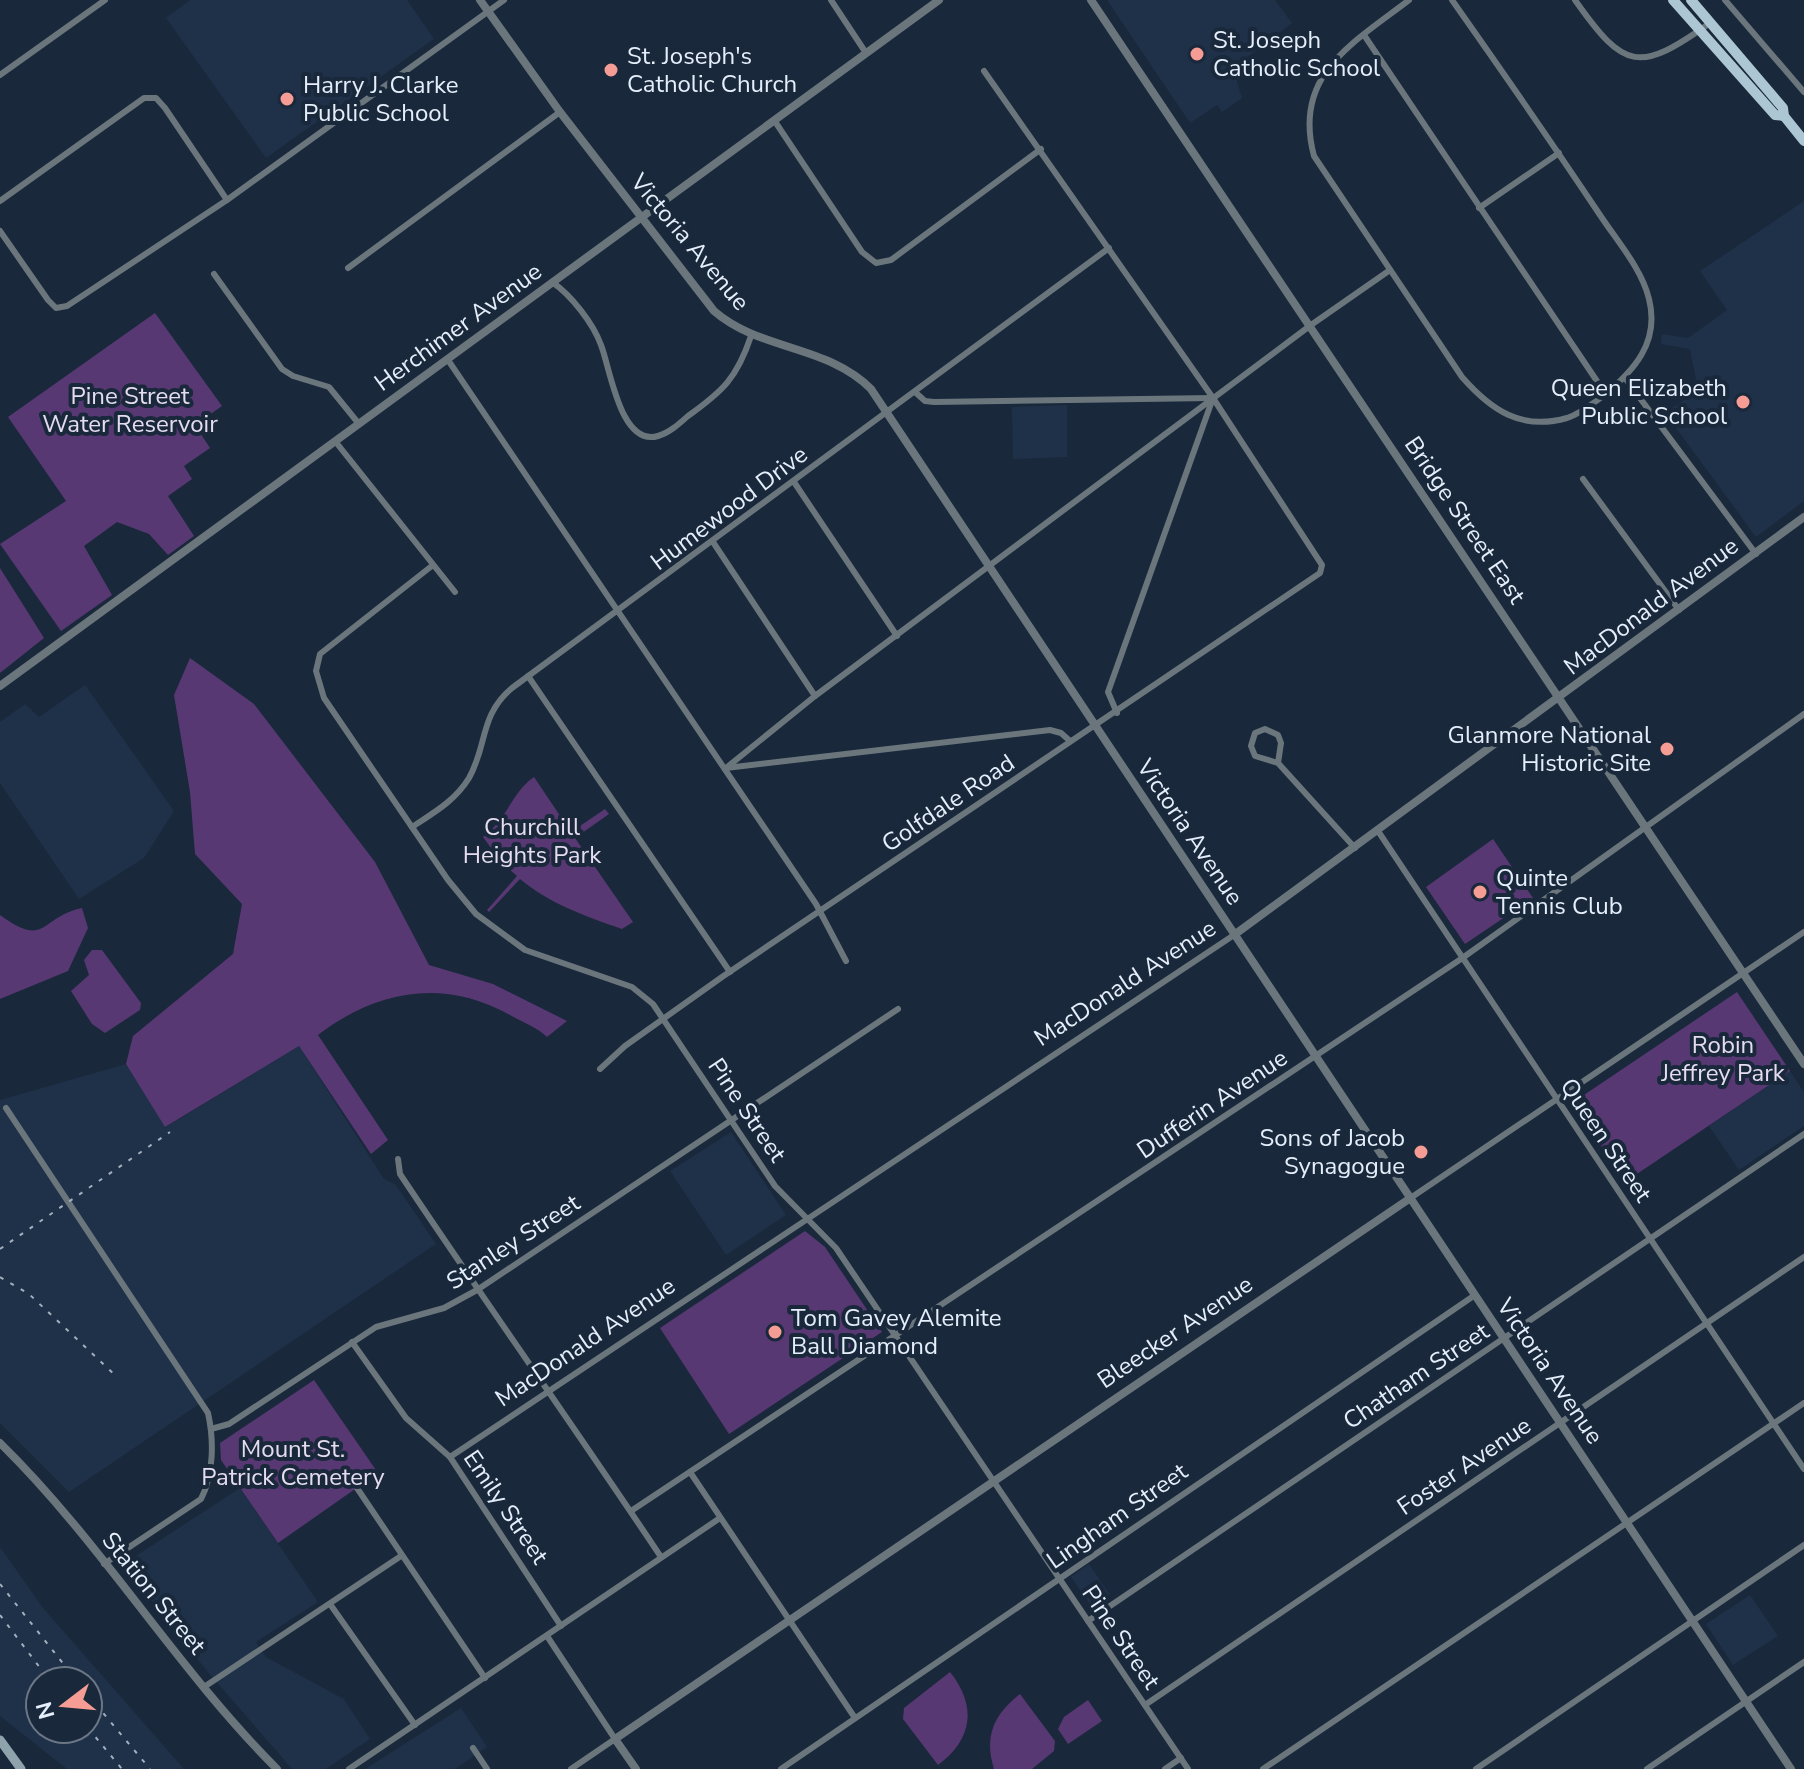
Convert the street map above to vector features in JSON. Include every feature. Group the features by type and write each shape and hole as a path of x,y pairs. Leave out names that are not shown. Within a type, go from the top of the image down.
{"main road":[{"path":"1673,0 1775,115 1784,116"},
{"path":"1691,0 1783,108 1784,116 1804,141"},
{"path":"0,1740 21,1769"}],"street":[{"path":"0,75 105,0"},
{"name":"Victoria Avenue","path":"480,0 560,112 714,311 734,328 751,336 835,363 863,380 887,412 988,568 1791,1769"},
{"path":"0,231 56,308 101,286 227,200 504,0"},
{"path":"831,0 866,53"},
{"name":"Herchimer Avenue","path":"0,686 939,0"},
{"name":"Bridge Street East","path":"1091,0 1804,1064"},
{"path":"1409,0 1364,35 1318,79 1307,129 1314,156 1462,377 1500,412 1525,422 1547,422 1570,417 1635,368 1648,343 1652,321 1649,298 1639,275 1559,153 1452,0"},
{"path":"1575,0 1607,45 1639,58 1664,54 1710,23"},
{"path":"1729,1 1804,92"},
{"path":"1364,35 1605,393"},
{"path":"984,71 1213,398"},
{"path":"1795,81 1804,74"},
{"path":"0,201 144,98 156,98 165,108 227,200"},
{"path":"348,268 560,112"},
{"path":"774,120 862,252 876,263 891,260 1041,149"},
{"path":"1479,208 1559,153"},
{"name":"Humewood Drive","path":"412,827 450,802 463,787 473,768 490,714 504,695 1109,248"},
{"path":"726,768 815,696 1311,325 1390,270"},
{"path":"214,274 282,369 293,376 329,387 359,424"},
{"path":"552,282 591,325 601,344 618,404 641,435 655,438 670,430 719,393 738,371 751,336"},
{"path":"448,360 821,911 846,961"},
{"path":"1625,378 1756,554"},
{"path":"915,392 925,401 934,402 1213,398"},
{"path":"1117,713 1108,692 1213,398"},
{"name":"Golfdale Road","path":"600,1069 664,1018 730,972 1320,573 1322,565 1213,398"},
{"path":"335,441 455,592"},
{"path":"1583,479 1679,610"},
{"path":"794,482 897,636"},
{"name":"MacDonald Avenue","path":"450,1457 1234,935 1560,699 1804,517"},
{"path":"713,542 815,696"},
{"name":"Pine Street","path":"433,565 326,647 316,671 324,698 461,898 493,928 543,958 632,987 664,1018 775,1186 836,1248 1188,1769"},
{"path":"528,676 730,972"},
{"name":"Dufferin Avenue","path":"631,1511 1461,959 1804,714"},
{"path":"726,768 1050,730 1061,733 1070,741"},
{"path":"1278,763 1281,743 1278,735 1260,730 1252,738 1255,756 1278,763 1355,848"},
{"name":"Queen Street","path":"1378,831 1804,1469"},
{"name":"Bleecker Avenue","path":"571,1769 993,1479 1804,932"},
{"name":"Stanley Street","path":"211,1429 229,1424 376,1327 444,1308 477,1290 898,1009"},
{"path":"6,1108 208,1413 211,1429 209,1482 201,1499 104,1564"},
{"name":"Chatham Street","path":"1088,1621 1804,1134"},
{"path":"398,1159 400,1174 477,1290 550,1389 661,1557"},
{"name":"Foster Avenue","path":"1145,1705 1804,1257"},
{"name":"Lingham Street","path":"781,1769 1475,1295"},
{"name":"Emily Street","path":"352,1342 406,1418 450,1457 561,1626"},
{"path":"1263,1769 1804,1403"},
{"name":"Station Street","path":"0,1443 44,1487 204,1687 277,1769"},
{"path":"690,1472 855,1718"},
{"path":"357,1488 485,1678"},
{"path":"349,1769 720,1518"},
{"path":"1476,1769 1804,1545"},
{"path":"204,1687 401,1556"},
{"path":"330,1604 415,1725"},
{"path":"547,1636 636,1769"},
{"path":"1647,1769 1804,1662"},
{"path":"473,1748 487,1769"},
{"path":"1165,1769 1181,1758"}],"shaded area":[{"name":"Harry J. Clarke Public School","path":"190,0 407,0 434,39 266,158 166,18"},
{"name":"St. Joseph Catholic School","path":"1107,0 1275,0 1292,23 1233,68 1242,98 1222,112 1217,105 1190,123"},
{"name":"Queen Elizabeth Public School","path":"1804,201 1804,501 1756,537 1665,413 1698,390 1690,349 1661,344 1662,334 1688,338 1727,310 1700,271"},
{"path":"1067,405 1067,457 1013,459 1012,407"},
{"path":"85,685 174,811 144,858 79,899 0,783 0,722 25,704 39,717"},
{"path":"299,1046 384,1179 396,1185 436,1244 69,1492 0,1423 0,1100 126,1064 166,1127"},
{"path":"1790,1071 1804,1092 1804,1126 1739,1170 1709,1126"},
{"path":"731,1132 786,1215 726,1255 670,1171"},
{"path":"240,1488 318,1602 256,1642 266,1657 344,1699 370,1739 326,1769 292,1769 207,1671 122,1565"},
{"path":"0,1547 43,1608 93,1665 24,1665 24,1735 0,1716"},
{"path":"1089,1564 1110,1595 1092,1607 1071,1577"},
{"path":"1750,1595 1778,1636 1733,1665 1706,1624"},
{"path":"104,1678 184,1769 67,1769 37,1745 104,1745"},
{"path":"461,1708 487,1747 455,1769 365,1769"}],"green space":[{"name":"Pine Street Water Reservoir","path":"155,313 222,406 195,425 210,448 184,466 192,479 168,496 194,536 168,555 149,534 117,522 84,546 112,595 61,631 0,544 66,501 8,417"},
{"path":"0,568 44,638 0,673"},
{"path":"190,658 254,704 375,862 429,965 493,984 567,1021 547,1037 485,1003 435,993 387,999 340,1020 318,1035 388,1140 371,1154 299,1046 165,1127 126,1064 133,1036 233,954 242,904 195,854 190,792 174,695"},
{"name":"Churchill Heights Park","path":"534,777 571,832 605,809 609,814 575,838 633,922 622,929 556,902 520,879 489,912 487,910 517,876 501,862 483,837"},
{"name":"Quinte Tennis Club","path":"1493,839 1533,898 1465,944 1426,887"},
{"path":"82,908 88,928 68,971 0,999 0,915 26,930 35,930"},
{"path":"92,950 102,950 141,1003 140,1010 105,1033 92,1024 71,991 89,975 84,960"},
{"name":"Robin Jeffrey Park","path":"1737,992 1790,1071 1625,1182 1572,1103"},
{"path":"805,1231 825,1247 882,1332 729,1434 660,1328"},
{"name":"Mount St. Patrick Cemetery","path":"314,1380 378,1473 278,1543 221,1460 220,1443"},
{"path":"950,1672 964,1697 967,1722 958,1744 938,1765 903,1719 904,1708"},
{"path":"1020,1694 1055,1741 1054,1751 1032,1769 994,1769 990,1747 993,1727 1003,1710"},
{"path":"1088,1700 1102,1721 1068,1744 1058,1729 1064,1717"}],"railway":[{"path":"0,1249 170,1132"},
{"path":"0,1277 29,1294 116,1376"},
{"path":"0,1584 64,1665"},
{"path":"0,1615 38,1665"},
{"path":"104,1714 150,1769"},
{"path":"102,1745 122,1769"}],"place":[{"name":"St. Joseph Catholic School","path":"1197,54"},
{"name":"St. Joseph's Catholic Church","path":"611,70"},
{"name":"Harry J. Clarke Public School","path":"287,99"},
{"name":"Queen Elizabeth Public School","path":"1743,402"},
{"name":"Glanmore National Historic Site","path":"1667,749"},
{"name":"Quinte Tennis Club","path":"1480,892"},
{"name":"Sons of Jacob Synagogue","path":"1421,1152"},
{"name":"Tom Gavey Alemite Ball Diamond","path":"775,1332"}]}
